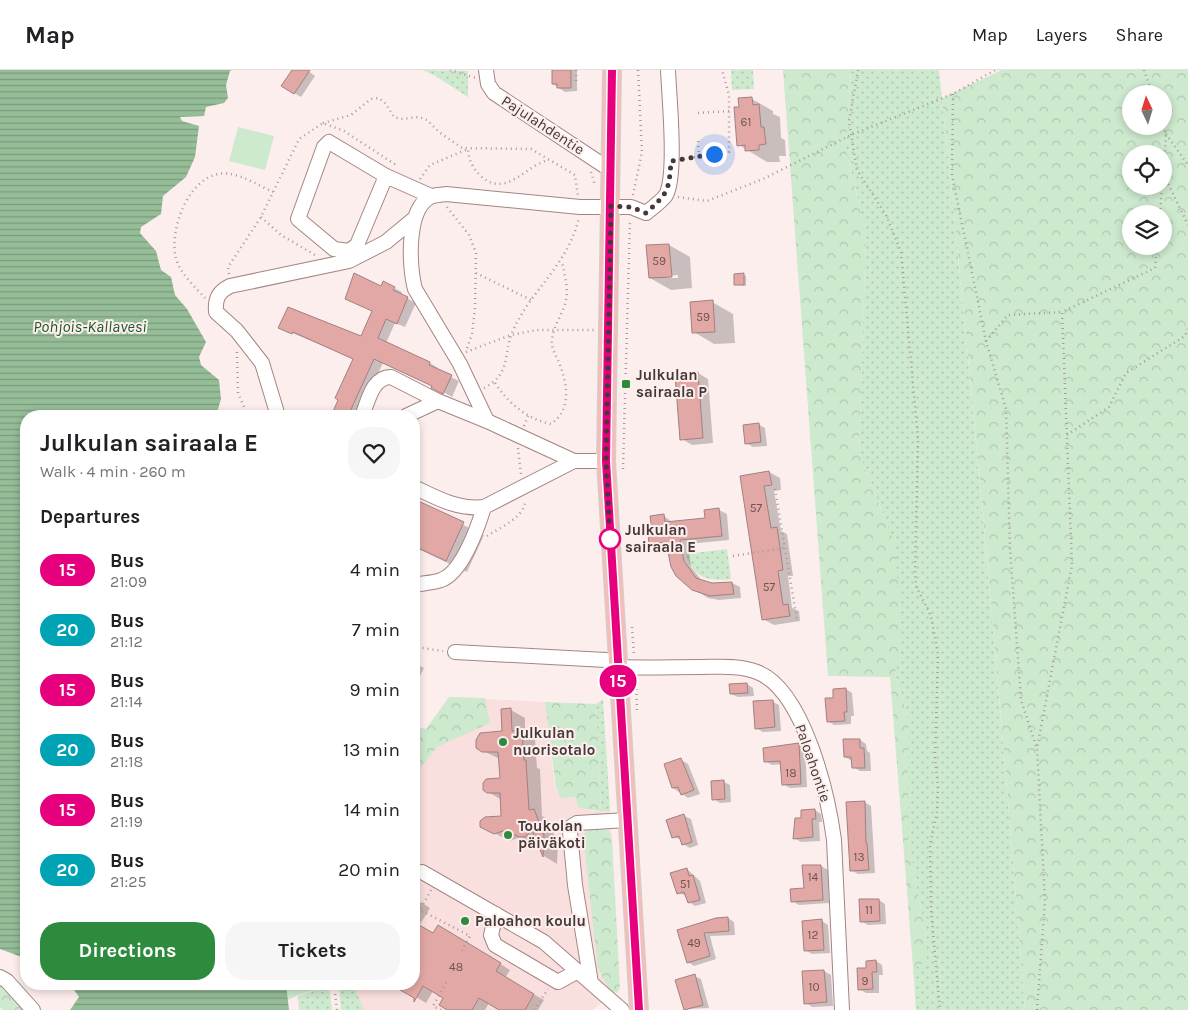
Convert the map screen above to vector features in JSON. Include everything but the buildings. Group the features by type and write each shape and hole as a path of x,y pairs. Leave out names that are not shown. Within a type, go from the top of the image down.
{"main road":[{"path":"612,70 612,171 606,461 611,663 627,820 639,1010"}],"street":[{"name":"Pajulahdentie","path":"486,70 488,84 494,93 612,171"},
{"path":"386,176 357,245 349,251 334,248 298,218 324,148 329,142 386,176 431,196 446,194 580,207 631,207 646,213 666,195 670,182 668,70"},
{"path":"431,196 423,203 415,218 411,242 412,277 415,290 460,364 486,421"},
{"path":"276,410 264,368 237,331 216,312 217,297 222,290 230,286 349,261 386,242 415,218"},
{"path":"366,410 377,381 385,377 391,377 438,401 574,460 606,461"},
{"path":"419,410 438,401"},
{"path":"420,490 450,504 472,508 484,507 574,460"},
{"path":"420,584 442,580 453,573 477,531 484,507"},
{"name":"Paloahontie","path":"455,652 611,663 635,667 726,667 756,671 776,685 796,713 822,779 830,815 834,840 842,1010"},
{"path":"591,983 575,885 570,832 572,826 577,823 627,820"},
{"path":"422,872 544,942 591,983 613,1009"},
{"path":"496,914 491,935 495,945 558,982 578,972"},
{"path":"0,978 7,981 33,1010"}],"path":[{"path":"450,70 488,84"},
{"path":"576,70 576,86"},
{"path":"623,471 631,207 642,152 638,70"},
{"path":"671,161 729,152 729,95 722,70"},
{"path":"858,70 849,121 857,170 886,215 901,252 918,439 916,586 931,616 938,654 935,758 938,787 937,812 930,845 930,909 940,1010"},
{"path":"666,195 707,201 764,179 851,135 953,94 995,70"},
{"path":"1144,70 1149,85"},
{"path":"953,94 952,175 986,341 1006,409 1010,548 1021,700 1037,748"},
{"path":"323,123 351,115 371,99 380,98 394,117 401,119 419,117 427,120 451,142 462,148 531,149 575,175 580,207 575,235 562,260 522,311 511,335 507,359 500,377 494,383 474,394"},
{"path":"698,113 729,111"},
{"path":"1167,135 1188,165"},
{"path":"698,141 699,156"},
{"path":"468,149 473,168 484,178 497,185 506,184 539,162 549,160"},
{"path":"419,180 430,165 468,149"},
{"path":"216,312 176,261 172,244 176,225 183,207 194,189 212,175 230,174 273,192"},
{"path":"1172,192 1188,225"},
{"path":"261,217 302,249 323,258"},
{"path":"986,341 1008,315 1062,312 1155,268 1156,255"},
{"path":"494,383 507,400 535,421 551,424 560,418 565,409 566,382 552,350 554,330 565,305 567,286 562,260"},
{"path":"476,272 531,300"},
{"path":"1037,1010 1046,901 1037,748 1072,565 1062,312"},
{"path":"1067,435 1110,407 1126,373 1185,336 1188,328"},
{"path":"465,352 511,335 554,330 594,330"},
{"path":"237,331 238,393 245,410"},
{"path":"775,489 797,620"},
{"path":"733,556 784,548"},
{"path":"631,618 637,716"},
{"path":"420,645 435,651 455,652"},
{"path":"436,880 420,910 470,936 462,952"},
{"path":"534,1010 555,980"},
{"path":"441,1010 433,1006 447,981"},
{"path":"335,990 337,1010"}],"shaded area":[{"name":"Toukolan päiväkoti","path":"449,697 545,702 555,788 561,798 575,797 591,811 610,811 612,839 609,831 613,994 592,1010 344,1010 345,990 420,990 420,738"}],"green space":[{"path":"422,70 468,71 468,97 434,75"},
{"path":"731,70 753,70 754,89 732,90"},
{"path":"783,70 851,70 846,150 866,233 859,454 895,544 902,641 895,674 908,718 908,839 927,942 927,963 913,967 890,677 828,676"},
{"path":"851,70 939,70 985,540 1025,1010 916,1010 913,967 927,963 927,942 908,839 908,718 895,674 901,641 884,516 859,454 866,233 846,150"},
{"path":"1002,70 1188,70 1188,1010 1025,1010 965,326 942,98"},
{"path":"238,127 274,136 265,170 229,161"},
{"path":"727,549 731,579 723,580 703,577 693,568 686,554"},
{"path":"449,697 485,698 490,723 437,747 420,768 420,728 426,729"},
{"path":"603,699 610,811 601,811 596,704"},
{"path":"545,702 596,704 601,811 579,808 575,797 561,798 556,788"},
{"path":"602,828 609,831 612,839 620,988 617,993 610,991 598,968 583,836 586,830"},
{"path":"0,983 27,1010 3,1010 0,1007"},
{"path":"286,990 315,990 298,995 286,1001"},
{"path":"317,990 330,990 332,1010 299,1010 298,996"},
{"path":"339,990 356,990 364,1010 341,1010"}],"water":[{"name":"Pohjois-Kallavesi","path":"0,70 232,70 226,85 228,98 224,103 206,107 204,116 180,117 182,121 199,126 195,157 186,177 163,196 161,214 141,227 140,233 156,251 161,270 171,277 175,295 187,309 206,342 199,357 201,365 219,380 221,399 218,410 20,410 20,957 0,949"},
{"path":"74,990 287,990 289,1010 70,1010 79,997"}],"bus line":[{"name":"15","path":"612,70 612,190 606,461 618,686 639,1010"}],"place":[{"name":"Julkulan sairaala P","path":"626,384"},
{"name":"Julkulan sairaala E","path":"610,539"},
{"name":"Julkulan nuorisotalo","path":"503,742"},
{"name":"Toukolan päiväkoti","path":"508,835"},
{"name":"Paloahon koulu","path":"465,921"}],"route":[{"path":"610,539 610,541 606,461 611,206 631,207 646,213 666,195 670,182 671,161 714,154"}]}
